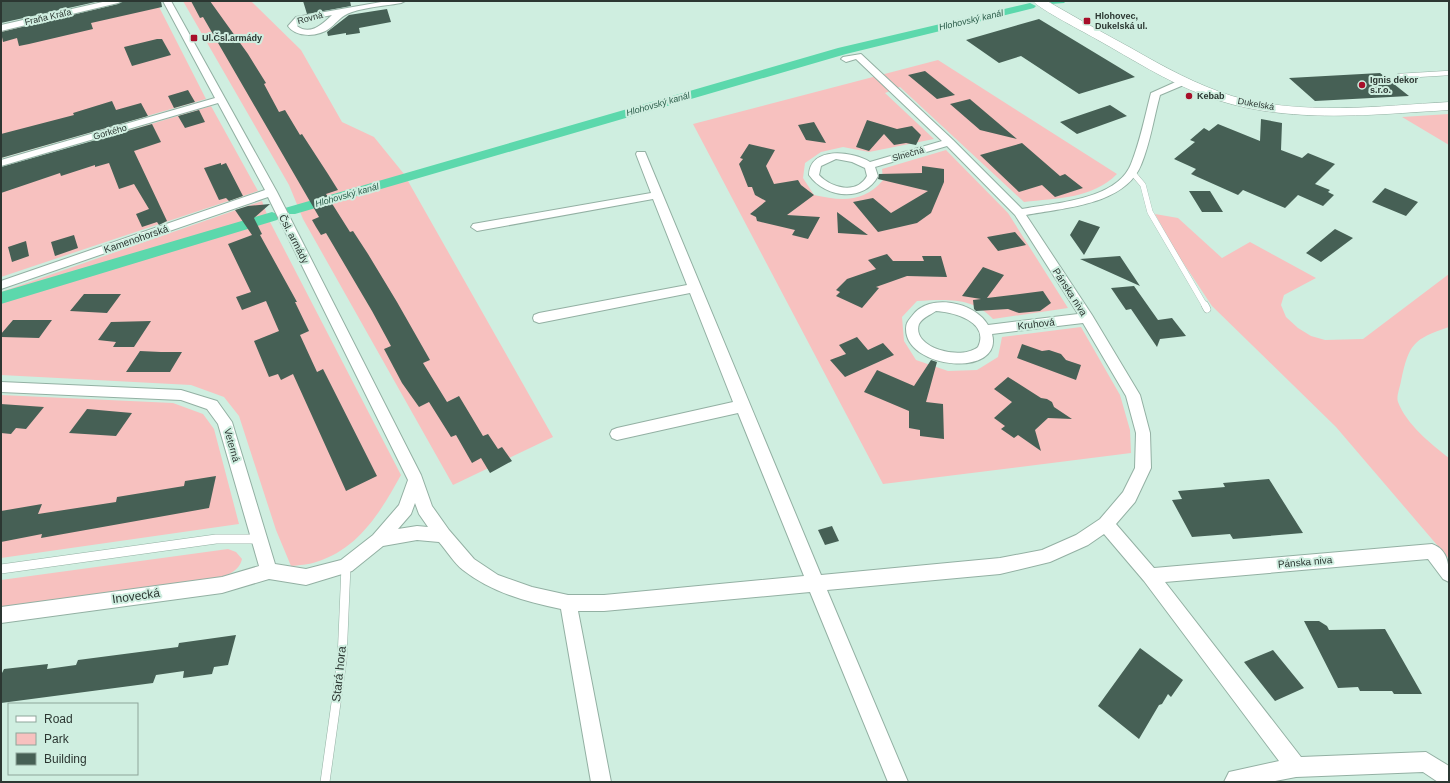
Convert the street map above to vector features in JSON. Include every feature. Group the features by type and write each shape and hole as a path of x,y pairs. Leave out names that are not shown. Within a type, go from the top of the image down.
{"main road":[{"name":"Dukelská","path":"1039,1 1146,63 1183,82 1232,100 1298,111 1347,112 1449,106"}],"street":[{"name":"Fraňa Kráľa","path":"1,28 118,1"},
{"name":"Čsl. armády","path":"166,1 219,100 271,192 416,480 425,509 443,535 468,564 493,581 532,595 568,603 604,603 816,584"},
{"name":"Rovná","path":"352,10 335,17 330,24 320,29 301,31 296,30 292,26 299,19 401,1"},
{"name":"Pánska niva","path":"816,584 1000,566 1042,557 1082,540 1106,524 1129,497 1143,468 1143,433 1133,395 1087,318 1019,213 949,142 858,56 846,59"},
{"path":"1019,213 1093,200 1114,190 1136,166 1156,93 1183,82"},
{"name":"Gorkého","path":"1,163 219,100"},
{"name":"Slnečná","path":"868,166 949,142"},
{"path":"641,154 742,406 898,782"},
{"path":"845,156 862,161 868,166 872,172 872,177 869,183 854,190 833,189 824,186 814,175 816,165 828,158 845,156"},
{"name":"Kamenohorská","path":"1,285 271,192"},
{"path":"477,227 657,196"},
{"path":"539,318 695,288"},
{"path":"946,307 958,309 970,314 980,321 986,330 988,338 986,346 980,353 971,358 948,360 931,354 917,343 913,335 912,326 916,318 923,311 946,307"},
{"name":"Kruhová","path":"986,330 1087,318"},
{"name":"Veterná","path":"1,387 181,395 212,405 225,422 269,571"},
{"path":"616,434 742,406"},
{"path":"269,571 306,577 346,566 379,540 405,508 416,480"},
{"path":"1106,524 1150,576 1296,767"},
{"path":"379,540 417,532 443,535"},
{"name":"Pánska niva","path":"1150,576 1432,551 1449,574"},
{"name":"Inovecká","path":"1,615 222,585 269,571"},
{"path":"568,603 601,782"},
{"path":"1234,782 1236,779 1296,767 1426,762 1449,778"}],"lane":[{"path":"1399,76 1449,73"},
{"path":"1132,172 1141,180 1148,197 1150,212 1207,309"},
{"path":"1,569 216,539 259,540"},
{"name":"Stará hora","path":"325,782 342,660 346,566"}],"green space":[{"path":"133,1 156,1 206,99 1,158 1,32"},
{"path":"183,1 251,1 301,50 342,122 374,137 404,174 553,437 453,485 303,219 289,185"},
{"path":"938,60 1117,174 1097,188 1085,193 1061,198 1024,202 900,87 885,93 934,139 869,152 843,147 821,152 805,163 803,178 814,195 843,199 852,198 868,193 876,187 883,180 882,169 946,150 1008,213 1068,308 993,319 976,306 967,303 948,300 917,301 902,317 904,341 916,360 948,371 977,370 998,357 1002,337 1081,327 1120,395 1130,430 1131,453 883,484 693,124"},
{"path":"211,106 258,191 1,277 1,169"},
{"path":"1449,114 1449,145 1402,117"},
{"path":"262,201 269,220 401,475 377,515 357,538 345,548 331,556 313,563 291,566 276,530 239,416 224,397 191,385 1,375 1,292"},
{"path":"1155,214 1178,218 1222,258 1250,242 1316,278 1284,295 1281,305 1286,317 1298,328 1311,336 1325,340 1363,339 1449,274 1449,327 1427,335 1414,345 1407,359 1397,397 1402,410 1413,426 1449,458 1449,559 1336,427 1212,306 1176,252"},
{"path":"1,395 173,403 203,414 214,429 239,524 1,558"},
{"path":"228,549 236,552 242,559 238,567 231,573 214,579 1,607 1,580"}],"building":[{"path":"1,1 100,1 1,23"},
{"path":"123,1 161,1 162,7 91,23 93,29 29,44 19,46 17,38 3,42 1,32 118,4"},
{"path":"191,1 210,1 248,54 266,83 264,84 279,112 285,110 300,135 302,134 328,174 338,190 326,194 350,232 353,231 397,302 430,360 423,363 447,402 459,396 483,436 488,434 498,449 502,447 512,461 490,473 481,458 472,463 456,435 451,437 429,402 419,407 402,383 384,349 391,346 372,311 326,233 321,235 316,227 312,220 319,217 203,17 200,18"},
{"path":"303,1 350,1 351,6 307,14"},
{"path":"387,9 391,22 359,28 360,33 346,35 346,33 328,36 327,32 349,15"},
{"path":"1039,19 1135,77 1079,94 1021,56 999,63 966,40"},
{"path":"162,39 171,55 132,66 124,47"},
{"path":"925,71 955,95 937,99 908,75"},
{"path":"1380,73 1409,96 1315,101 1289,78"},
{"path":"188,90 195,102 174,108 168,96"},
{"path":"970,99 1017,139 980,130 950,104"},
{"path":"112,101 116,110 141,103 148,116 1,158 1,134 74,115 73,113"},
{"path":"1110,105 1127,116 1077,134 1060,122"},
{"path":"199,110 205,122 185,128 178,116"},
{"path":"1261,119 1282,123 1281,150 1302,158 1308,153 1335,164 1315,184 1330,190 1328,192 1334,195 1323,206 1298,195 1285,208 1243,190 1238,195 1191,174 1196,169 1174,159 1195,142 1190,140 1204,128 1209,131 1218,124 1260,141"},
{"path":"867,120 897,129 912,126 921,135 916,145 906,143 894,145 884,134 869,151 856,147"},
{"path":"814,122 826,143 806,140 798,125"},
{"path":"152,124 161,142 134,151 167,221 159,225 157,222 142,227 136,214 149,209 134,184 119,189 109,163 95,167 95,165 61,176 60,173 1,193 1,167"},
{"path":"1022,143 1060,176 1065,174 1083,188 1055,197 1042,185 1019,192 980,155"},
{"path":"749,144 775,150 766,166 774,184 798,180 801,185 814,195 787,215 820,217 808,239 792,235 795,230 757,221 756,217 750,214 766,201 755,195 752,187 748,187 739,164 743,159 740,158"},
{"path":"221,163 221,165 226,163 243,196 229,201 226,198 219,200 204,168"},
{"path":"922,166 944,169 944,182 931,213 917,223 878,232 853,202 873,198 891,213 928,191 878,179 879,174 922,173"},
{"path":"1385,188 1418,202 1406,216 1372,202"},
{"path":"1189,191 1210,191 1223,212 1202,212"},
{"path":"270,204 254,218 262,234 260,235 297,302 295,302 309,331 300,335 317,372 323,369 377,476 346,491 293,374 281,380 278,374 269,377 254,341 279,331 266,301 242,310 236,297 251,292 228,244 252,235 235,210 248,206"},
{"path":"837,212 868,235 838,233"},
{"path":"1079,220 1100,227 1084,255 1070,235"},
{"path":"1335,229 1353,238 1321,262 1306,253"},
{"path":"1015,232 1026,245 998,251 987,237"},
{"path":"74,235 78,248 55,256 51,242"},
{"path":"26,241 29,256 12,262 8,247"},
{"path":"887,254 893,261 924,261 922,256 941,256 947,277 907,276 876,287 879,288 862,308 836,296 840,292 836,290 847,279 876,269 868,260"},
{"path":"1120,256 1140,286 1080,259"},
{"path":"983,267 1004,275 987,298 1043,291 1051,303 1040,311 1019,313 1008,309 976,311 974,309 973,300 981,299 962,296"},
{"path":"1134,286 1158,320 1172,318 1186,336 1160,339 1157,347 1131,309 1126,310 1111,288"},
{"path":"84,294 121,294 107,313 70,311"},
{"path":"13,320 52,320 39,338 1,337 1,334"},
{"path":"151,321 134,347 113,347 116,342 98,340 111,322"},
{"path":"857,337 868,350 883,343 894,355 845,377 830,360 846,354 839,345"},
{"path":"1022,344 1042,351 1049,350 1061,354 1066,360 1081,365 1076,380 1017,358"},
{"path":"140,351 182,352 170,372 126,372"},
{"path":"931,360 937,362 926,402 943,404 944,439 920,436 920,430 909,428 909,411 864,392 877,370 914,386"},
{"path":"1008,377 1041,398 1052,402 1054,407 1072,419 1048,418 1035,430 1041,451 1018,435 1014,438 1001,429 1005,426 994,418 1012,402 994,389"},
{"path":"1,404 44,407 26,429 16,428 11,434 1,433"},
{"path":"87,409 132,413 116,436 69,433"},
{"path":"216,476 209,508 41,538 42,534 1,542 1,511 42,504 38,514 116,502 117,497 184,486 185,481"},
{"path":"1269,479 1303,533 1233,539 1230,534 1192,537 1172,500 1182,499 1178,491 1225,487 1223,483"},
{"path":"832,526 839,541 825,545 818,530"},
{"path":"1304,621 1319,621 1327,626 1329,630 1385,629 1422,694 1394,694 1392,691 1360,691 1358,687 1338,688"},
{"path":"236,635 228,665 214,667 212,674 183,678 184,671 156,675 153,683 1,703 1,675 4,669 48,664 47,669 76,665 78,660 178,647 179,643"},
{"path":"1140,648 1183,680 1171,697 1168,694 1162,704 1159,705 1139,739 1098,706"},
{"path":"1273,650 1304,688 1275,701 1244,662"}],"waterway":[{"name":"Hlohovský kanál","path":"1055,2 1060,1"},
{"name":"Hlohovský kanál","path":"290,211 842,51 1030,6"},
{"name":"Hlohovský kanál","path":"1,298 272,217"}],"place":[{"name":"Hlohovec, Dukelská ul.","path":"1087,21"},
{"name":"Ul.Čsl.armády","path":"194,38"},
{"name":"Ignis dekor s.r.o.","path":"1362,85"},
{"name":"Kebab","path":"1189,96"}]}
